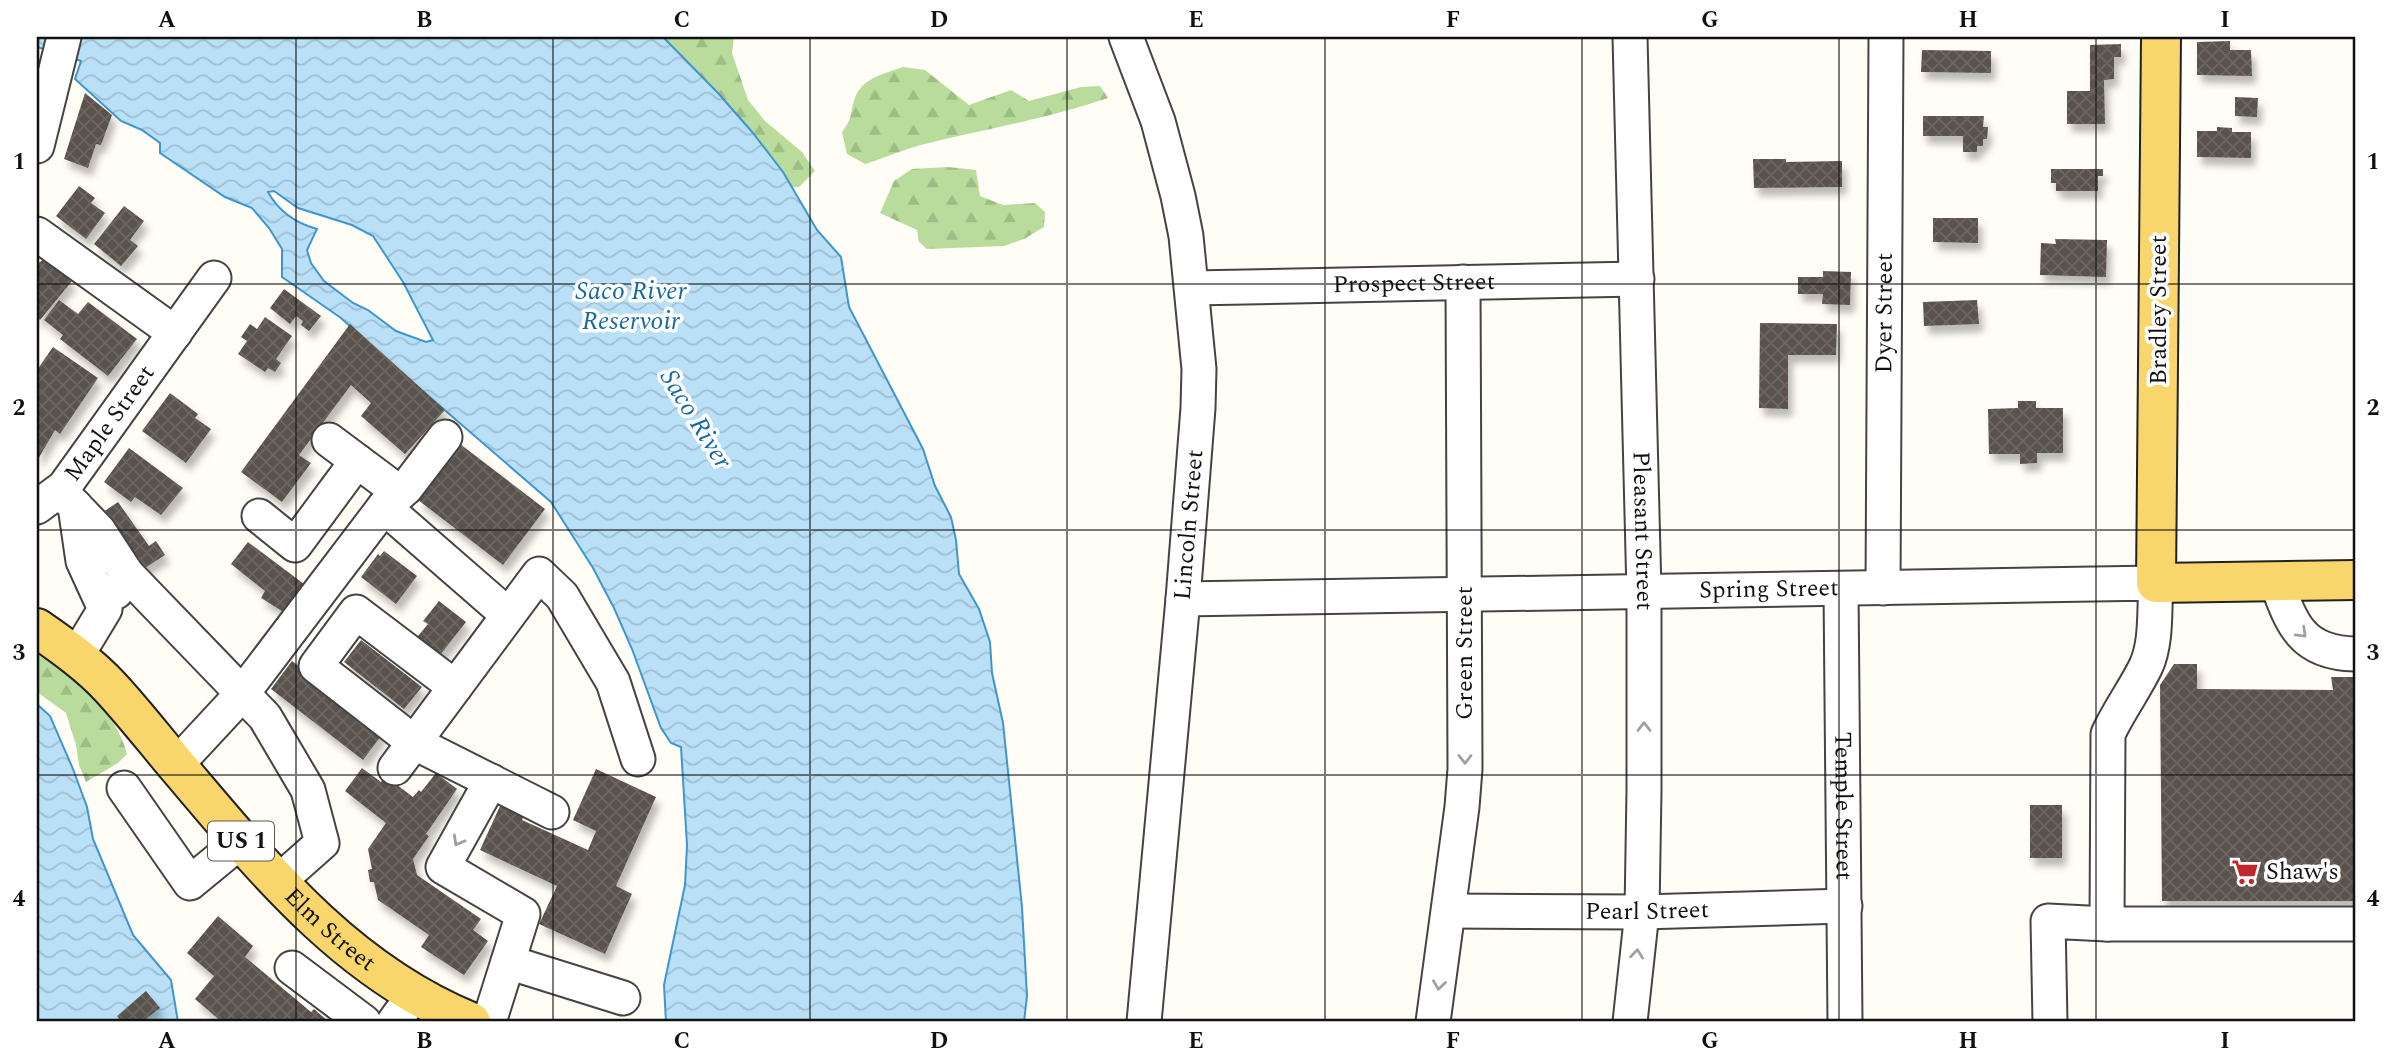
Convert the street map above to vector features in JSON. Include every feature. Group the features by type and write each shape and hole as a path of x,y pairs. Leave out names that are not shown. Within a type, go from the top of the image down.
{"main road":[{"name":"Bradley Street","path":"2156,583 2161,37"},
{"name":"Spring Street","path":"2156,583 2355,580"},
{"name":"Elm Street","path":"37,628 76,657 110,688 278,882 340,942 385,977 404,1008 471,1022"}],"street":[{"path":"37,146 64,37"},
{"path":"1126,37 1141,37"},
{"name":"Lincoln Street","path":"1126,37 1166,151 1186,236 1199,369 1183,599 1144,1022"},
{"name":"Pleasant Street","path":"1629,37 1644,593 1642,912 1630,1022"},
{"name":"Dyer Street","path":"1883,588 1886,37"},
{"path":"37,234 174,333"},
{"name":"Maple Street","path":"57,501 214,278"},
{"name":"Prospect Street","path":"1192,288 1637,279"},
{"name":"Green Street","path":"1433,1022 1464,779 1463,282"},
{"path":"176,765 242,695 392,500 445,437"},
{"path":"329,440 357,461 392,500 508,615"},
{"path":"259,516 295,545 357,461"},
{"path":"57,501 99,531 127,574 265,717 308,790 322,843 278,882"},
{"path":"57,501 105,609"},
{"path":"76,657 127,574"},
{"path":"405,755 539,574 562,596 613,682 638,759"},
{"path":"2276,582 2290,619 2305,638 2331,652 2355,654"},
{"path":"2107,924 2108,734 2147,664 2152,643 2156,583"},
{"name":"Spring Street","path":"1183,599 2156,583"},
{"name":"Temple Street","path":"1841,589 1845,1022"},
{"path":"455,687 356,612 316,666 405,755 491,781 552,812"},
{"path":"491,781 443,867 523,914 493,1009"},
{"path":"124,788 190,883 241,841"},
{"name":"Pearl Street","path":"1449,911 1642,912 1845,906"},
{"path":"2050,1022 2048,921 2107,924 2355,924"},
{"path":"508,962 623,998"},
{"path":"292,968 364,1022"}],"green space":[{"path":"635,37 734,37 732,53 748,100 765,121 802,152 815,171 799,187 770,189"},
{"path":"903,67 925,70 969,105 1011,90 1029,101 1081,87 1100,86 1108,98 1039,118 921,145 865,164 847,154 842,132 849,120 857,93 867,82"},
{"path":"948,167 976,170 980,196 1003,205 1035,203 1045,212 1044,227 1024,239 1004,246 927,249 919,242 917,230 880,213 894,181 912,169"},
{"path":"37,654 91,696 114,723 122,738 127,754 118,763 86,782 66,713 37,692"}],"water":[{"name":"Saco River Reservoir","path":"37,37 663,37 753,133 783,172 817,230 841,257 849,307 923,449 935,486 951,517 959,574 979,609 990,642 992,673 1003,723 1022,907 1027,996 1024,1022 666,1022 664,985 685,885 687,845 681,747 671,743 661,728 614,608 593,568 551,502 341,318 282,277 282,249 252,208 225,197 160,153 160,143 142,130 121,121 75,79 81,61 37,47","holes":["274,191 298,208 352,225 373,236 403,282 433,340 426,342 396,331 324,281 311,263 307,250 317,229 288,216 268,192"]},
{"path":"37,704 50,716 73,769 87,807 93,839 133,935 171,980 178,1022 37,1022"}],"building":[{"path":"2230,41 2230,50 2251,50 2252,76 2197,75 2197,42"},
{"path":"2121,44 2121,57 2114,57 2114,79 2104,80 2105,124 2067,124 2067,91 2090,91 2090,45"},
{"path":"1922,50 1991,51 1991,73 1921,72"},
{"path":"85,93 112,115 101,145 96,144 88,168 64,159"},
{"path":"2235,97 2258,98 2257,117 2235,116"},
{"path":"1923,116 1984,116 1983,127 1988,127 1987,139 1983,139 1983,146 1977,146 1977,152 1963,152 1963,136 1923,136"},
{"path":"2217,127 2232,128 2232,132 2251,132 2251,158 2197,157 2197,131 2217,131"},
{"path":"1753,159 1786,159 1786,162 1842,161 1842,187 1754,188"},
{"path":"2051,169 2103,169 2103,176 2098,176 2098,191 2056,191 2056,183 2051,183"},
{"path":"79,186 95,198 91,203 105,213 86,239 56,216"},
{"path":"124,206 144,221 130,240 138,246 121,266 94,244"},
{"path":"1933,218 1978,218 1978,243 1933,242"},
{"path":"2055,239 2107,240 2106,277 2040,275 2041,243 2056,244"},
{"path":"44,259 72,281 40,320 37,317 37,264"},
{"path":"1823,271 1851,272 1850,305 1822,304 1823,294 1798,294 1798,277 1823,277"},
{"path":"284,289 321,316 309,331 301,325 303,321 296,316 290,324 270,308"},
{"path":"59,300 78,314 88,302 137,339 108,376 60,339 63,335 44,320"},
{"path":"1977,300 1979,324 1924,326 1923,302"},
{"path":"265,317 292,336 276,359 281,363 275,372 268,368 265,372 238,354 247,341 241,337 250,324 257,329"},
{"path":"1760,323 1837,324 1836,355 1788,355 1788,409 1759,408"},
{"path":"350,324 445,410 405,454 361,416 371,403 351,385 299,455 311,463 282,502 241,472"},
{"path":"53,347 98,378 60,434 55,430 37,461 37,370"},
{"path":"170,393 198,414 195,418 211,429 186,463 142,431"},
{"path":"2018,401 2036,401 2036,408 2063,408 2063,453 2037,453 2037,463 2020,464 2020,454 1989,454 1988,409 2018,408"},
{"path":"460,444 545,509 503,565 418,500"},
{"path":"129,448 183,488 161,515 135,497 131,502 104,482"},
{"path":"118,502 149,546 156,541 165,555 142,570 103,512"},
{"path":"248,542 304,584 282,611 261,598 265,591 231,564"},
{"path":"384,551 417,576 396,604 361,577 378,554 380,556"},
{"path":"439,601 466,622 437,659 414,641 428,624 423,621"},
{"path":"361,640 422,687 404,709 344,662"},
{"path":"292,661 384,732 363,760 271,689"},
{"path":"2174,664 2197,664 2197,689 2333,690 2331,677 2355,677 2355,901 2162,901 2160,685"},
{"path":"362,768 381,782 385,776 413,797 419,790 421,792 436,773 457,789 426,834 429,836 413,859 417,875 481,919 473,930 488,941 464,975 421,947 429,935 378,900 374,882 370,882 368,870 372,869 368,849 386,823 345,791"},
{"path":"596,769 656,797 616,886 632,894 605,954 539,924 557,886 480,850 500,806 523,817 522,820 588,850 596,831 573,820"},
{"path":"2030,805 2062,805 2062,858 2030,858"},
{"path":"218,916 253,946 245,957 311,1012 314,1009 329,1022 222,1022 195,999 214,976 187,953"},
{"path":"146,991 160,1008 142,1022 122,1022 117,1016"}],"place":[{"name":"Shaw's","path":"2245,872"}],"water label":[{"name":"Saco River","path":"696,419"}]}
